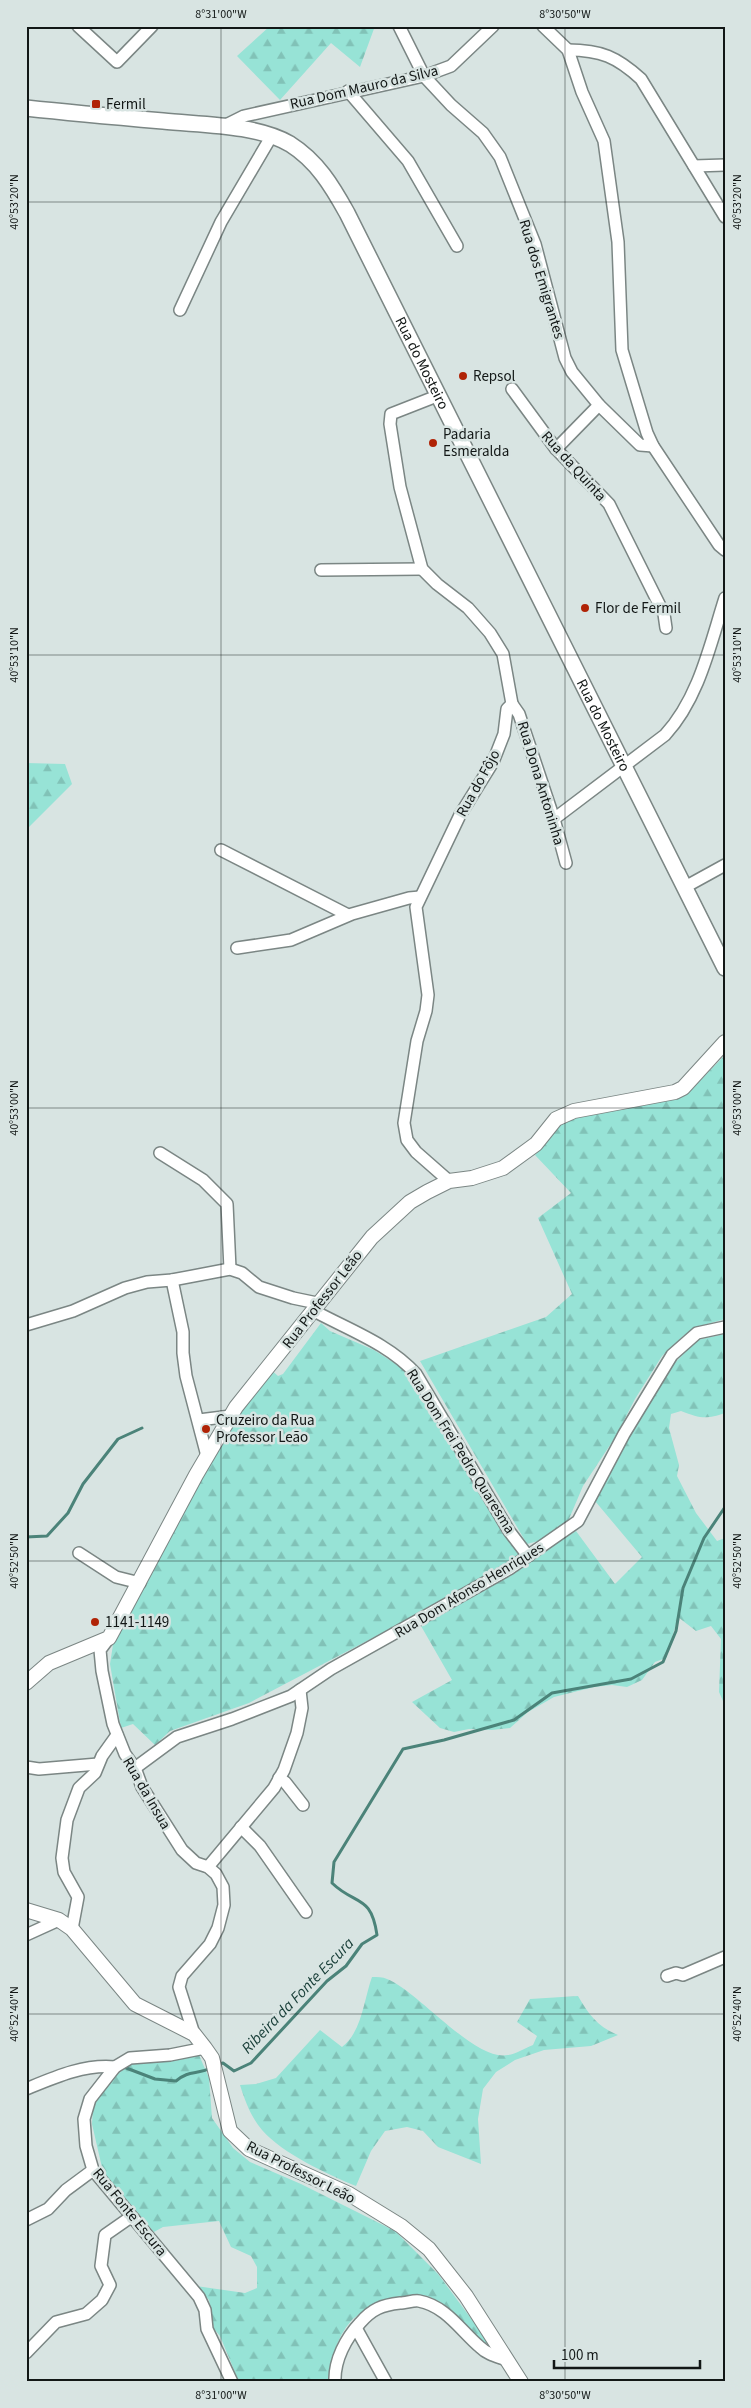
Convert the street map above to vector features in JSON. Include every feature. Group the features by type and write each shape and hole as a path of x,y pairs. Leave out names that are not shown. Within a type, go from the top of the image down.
{"main road":[{"name":"Rua do Mosteiro","path":"26,108 224,126 289,143 314,162 330,184 725,968"}],"street":[{"path":"78,26 117,62 152,26"},
{"name":"Rua dos Emigrantes","path":"399,26 424,76 451,105 483,134 500,157 535,244 566,358 572,372 599,405 640,445 653,446"},
{"name":"Rua Dom Mauro da Silva","path":"224,126 244,116 348,91 424,76 451,66 493,26"},
{"path":"543,26 568,50 582,92 604,141 618,242 622,350 653,446 719,545 725,550"},
{"path":"568,50 606,54 630,69 641,79 725,217"},
{"path":"348,91 408,161 457,246"},
{"path":"180,310 209,246 238,191 271,137"},
{"path":"694,166 725,165"},
{"name":"Rua da Quinta","path":"512,389 556,449 609,504 664,614 666,628"},
{"path":"321,570 422,569 400,487 390,424 391,414 437,396"},
{"path":"556,449 599,405"},
{"name":"Rua do Fôjo","path":"422,569 437,584 468,608 490,633 503,654 512,704 507,709 504,734 493,762 482,783 460,815 416,907 428,995 426,1011 417,1041 404,1123 407,1140 416,1152 449,1181"},
{"path":"554,819 665,735 676,723 693,693 725,598"},
{"name":"Rua Dona Antoninha","path":"512,704 519,714 554,819 566,863"},
{"path":"220,850 336,907 348,915"},
{"path":"685,886 725,865"},
{"path":"236,948 291,940 348,915 409,898 420,897"},
{"name":"Rua Professor Leão","path":"109,1638 207,1456 231,1416 317,1303 372,1236 410,1202 449,1181 472,1178 503,1168 536,1144 556,1119 574,1111 675,1092 683,1088 725,1042"},
{"path":"160,1153 203,1180 227,1204 230,1269"},
{"path":"26,1325 73,1311 125,1288 146,1282 172,1280 230,1269 242,1273 259,1287 293,1298 317,1303"},
{"path":"172,1280 183,1332 186,1376 207,1456"},
{"name":"Rua Dom Frei Pedro Quaresma","path":"317,1303 318,1313 381,1345 402,1359 416,1374 509,1531 528,1556"},
{"name":"Rua Dom Afonso Henriques","path":"135,1768 177,1737 232,1719 291,1696 331,1669 465,1595 528,1556 578,1521 624,1434 672,1355 697,1333 725,1327"},
{"path":"199,1420 231,1416"},
{"path":"79,1553 116,1577 140,1583"},
{"path":"26,1683 49,1663 109,1638"},
{"name":"Rua da Insua","path":"109,1638 100,1650 107,1696 117,1735 125,1754 135,1768 142,1787 173,1838 196,1863 208,1867 216,1874 223,1887 224,1905 218,1928 210,1944 182,1976 179,1987 194,2034"},
{"path":"208,1867 279,1778 297,1733 302,1708 300,1690"},
{"path":"72,1929 78,1898 64,1872 62,1858 63,1841 79,1788 95,1773 98,1764 117,1735"},
{"path":"26,1767 39,1770 98,1764"},
{"path":"279,1778 285,1782 303,1805"},
{"path":"241,1827 260,1846 306,1912"},
{"name":"Rua Professor Leão","path":"26,1910 59,1920 72,1929 135,2004 194,2034 208,2053 230,2131 248,2149 349,2194 401,2226 429,2249 466,2296 504,2359 521,2382"},
{"path":"26,1935 59,1920"},
{"path":"667,1976 676,1973 683,1975 725,1957"},
{"path":"26,2089 75,2070 118,2064 130,2058 208,2053"},
{"name":"Rua Fonte Escura","path":"118,2064 90,2099 84,2119 86,2146 93,2170 199,2297 205,2310 207,2329 232,2382"},
{"path":"26,2220 48,2209 66,2190 93,2170"},
{"path":"26,2353 56,2322 86,2314 102,2300 110,2285 101,2266 105,2235 128,2219 134,2218"},
{"path":"334,2382 337,2362 356,2328 371,2311 393,2304 419,2301 438,2309 462,2328 489,2354 504,2359"},
{"path":"356,2328 386,2382"}],"green space":[{"path":"270,26 375,26 360,67 331,43 280,100 237,56"},
{"path":"26,763 65,764 72,784 26,830"},
{"path":"725,1055 725,1319 700,1326 683,1336 662,1356 635,1399 616,1436 583,1486 569,1519 542,1540 527,1544 420,1361 546,1317 572,1294 538,1218 571,1193 535,1155 565,1120 689,1092"},
{"path":"321,1323 330,1331 374,1350 402,1368 456,1449 520,1556 443,1601 249,1703 170,1731 155,1745 133,1724 121,1728 110,1664 114,1638 199,1469 269,1368 278,1376 283,1374"},
{"path":"725,1334 725,1413 712,1417 703,1417 681,1411 671,1414 669,1428 679,1465 677,1476 696,1513 717,1541 725,1538 725,1702 719,1692 721,1639 711,1626 696,1631 678,1617 666,1658 655,1662 642,1680 627,1687 612,1685 594,1687 554,1697 528,1712 510,1728 492,1730 469,1729 454,1732 440,1728 412,1702 452,1680 421,1626 576,1531 615,1584 642,1557 595,1501 607,1473 670,1368 697,1340"},
{"path":"372,1977 385,1978 400,1986 463,2037 480,2048 495,2054 508,2055 533,2045 537,2036 517,2022 530,1999 578,1996 595,2020 618,2035 591,2046 544,2050 515,2060 496,2072 483,2089 478,2119 481,2164 438,2147 423,2131 407,2127 385,2131 371,2151 356,2186 332,2176 293,2155 271,2139 255,2120 246,2103 240,2085 256,2084 276,2078 320,2030 342,2047 354,2033 362,2015"},
{"path":"199,2055 209,2078 212,2118 233,2148 250,2162 301,2184 395,2231 438,2274 490,2344 472,2333 441,2303 427,2296 409,2297 376,2306 351,2321 342,2334 335,2350 329,2382 239,2382 220,2336 214,2329 209,2300 196,2286 245,2293 257,2288 257,2267 251,2256 231,2247 219,2221 163,2227 154,2232 103,2172 92,2124 93,2107 104,2087 130,2063 178,2060"}],"waterway":[{"path":"26,1537 47,1536 68,1513 83,1484 118,1439 142,1428"},
{"name":"Ribeira da Fonte Escura","path":"217,2065 223,2063 234,2071 251,2063 327,1981 346,1966 362,1944 377,1935 371,1913 366,1907 332,1883 334,1862 403,1749 444,1740 514,1720 552,1693 631,1679 663,1662 676,1631 683,1588 704,1538 725,1507"},
{"name":"Ribeira da Fonte Escura","path":"121,2066 155,2079 176,2081 185,2075 211,2068"}],"place":[{"name":"Fermil","path":"96,104"},
{"name":"Repsol","path":"463,376"},
{"name":"Padaria Esmeralda","path":"433,443"},
{"name":"Flor de Fermil","path":"585,608"},
{"name":"Cruzeiro da Rua Professor Leão","path":"206,1429"},
{"name":"1141-1149","path":"95,1622"}]}
